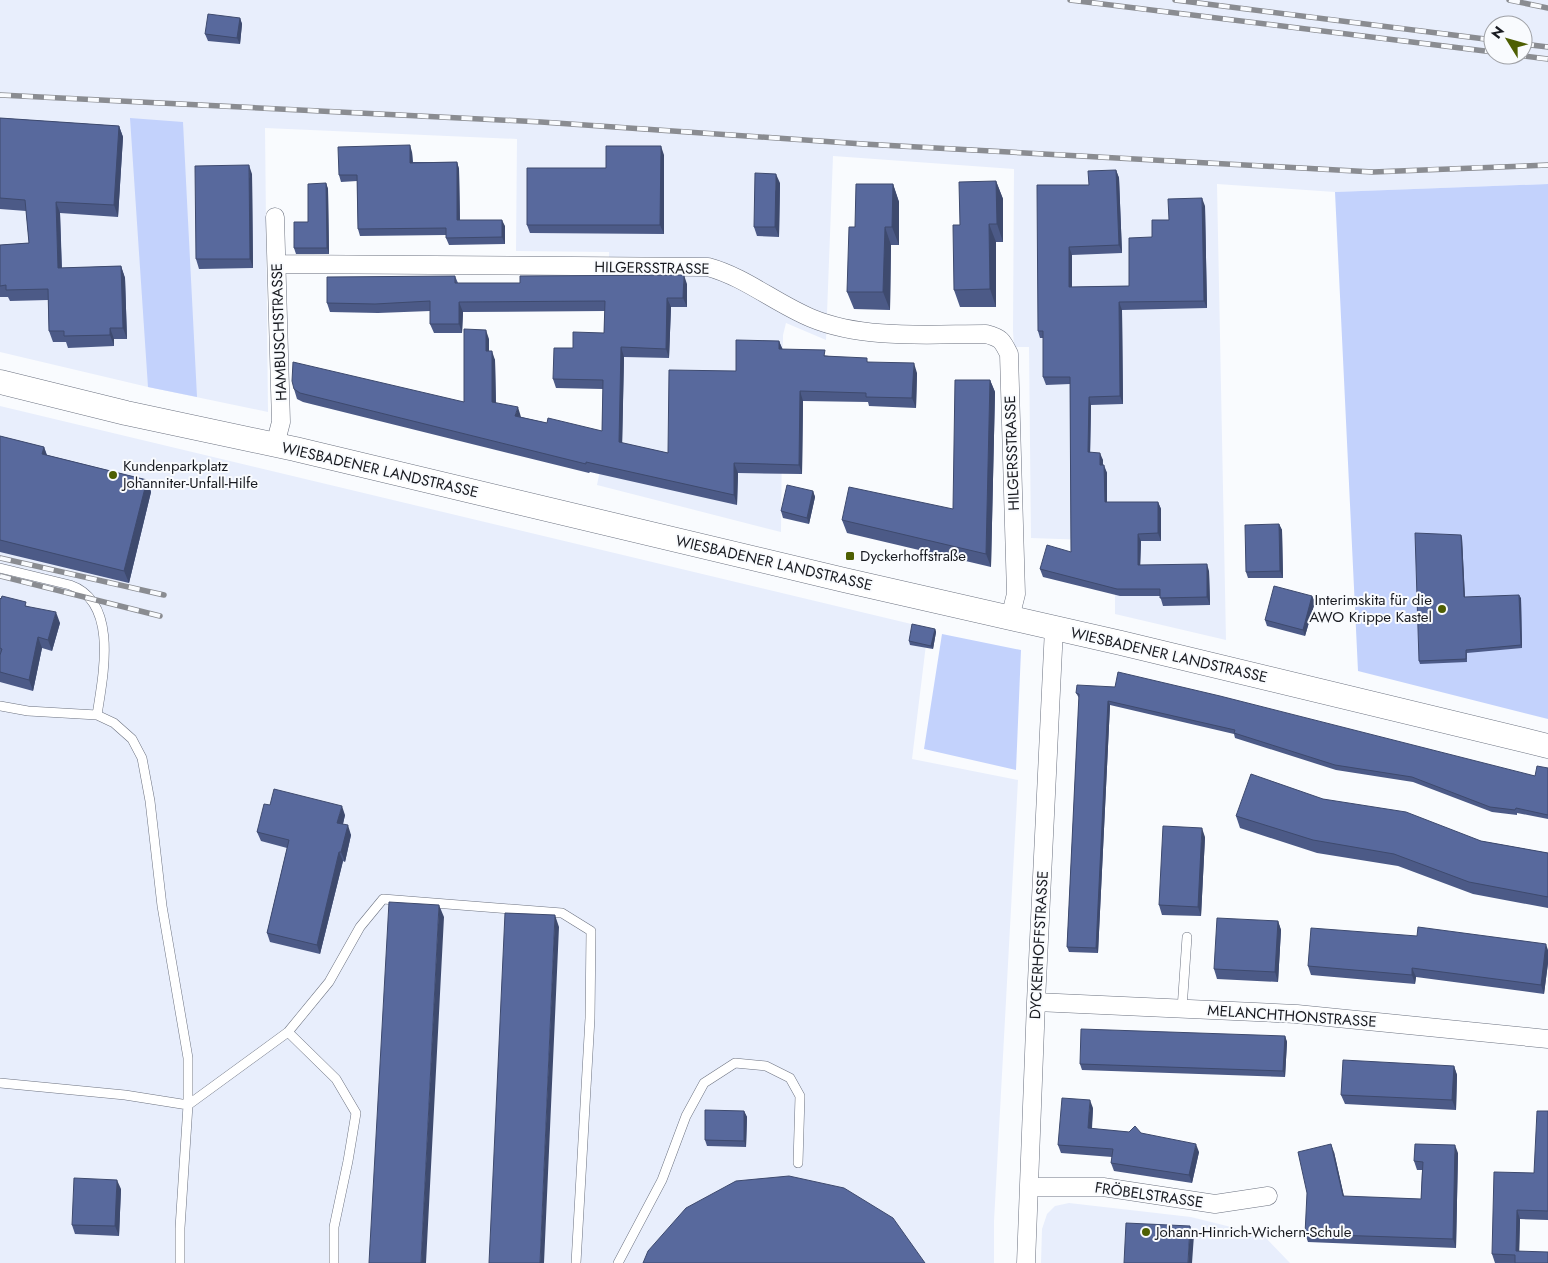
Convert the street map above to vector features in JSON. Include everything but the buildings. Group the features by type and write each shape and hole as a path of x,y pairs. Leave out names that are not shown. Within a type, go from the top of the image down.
{"main road":[{"name":"WIESBADENER LANDSTRASSE","path":"0,382 126,413 275,445 1054,628 1548,746"}],"street":[{"name":"HAMBUSCHSTRASSE","path":"275,217 281,422 275,445"},
{"name":"HILGERSSTRASSE","path":"276,264 708,267 724,271 796,311 829,325 896,334 986,334 999,338 1009,354 1016,594 1010,618"},
{"name":"DYCKERHOFFSTRASSE","path":"1026,1263 1036,1002 1054,628"},
{"name":"MELANCHTHONSTRASSE","path":"1036,1002 1297,1014 1548,1038"},
{"name":"FRÖBELSTRASSE","path":"1029,1187 1103,1186 1215,1204 1268,1196"}],"lane":[{"path":"0,568 80,588 96,606 102,624 104,647 104,672 97,715"},
{"path":"0,706 28,711 97,715 114,723 132,739 142,758 150,801 162,906 188,1058 188,1105 180,1228 180,1263"},
{"path":"0,1083 125,1095 188,1105 288,1032 329,982 360,927 383,899 562,913 591,931 590,1018 576,1263"},
{"path":"1182,1009 1187,936"},
{"path":"288,1032 336,1079 356,1113 334,1227 334,1263"},
{"path":"618,1263 662,1180 686,1116 704,1083 735,1063 766,1066 790,1078 800,1096 798,1163"}],"shaded area":[{"path":"0,0 1548,0 1548,184 1335,192 1217,184 1226,640 1115,614 1115,541 1031,538 1029,347 1014,347 1013,331 1014,169 833,156 826,340 786,323 783,335 781,532 597,485 605,445 609,252 516,251 517,139 265,128 268,412 148,387 0,352"},
{"path":"130,118 183,122 197,397 148,387"},
{"path":"1548,184 1548,719 1358,671 1335,192"},
{"path":"0,406 928,628 912,759 1018,780 994,1221 994,1263 0,1263"},
{"path":"942,634 1021,650 1016,770 924,749"},
{"name":"Johann-Hinrich-Wichern-Schule","path":"1069,1203 1191,1217 1263,1235 1290,1263 1041,1263 1042,1229 1047,1214 1055,1206"}],"railway":[{"path":"1070,0 1483,51"},
{"path":"1175,0 1483,39"},
{"path":"1509,0 1548,8"},
{"path":"1533,45 1548,47"},
{"path":"1533,57 1548,59"},
{"path":"0,95 541,122 863,144 1373,172 1548,165"},
{"path":"0,558 164,595"},
{"path":"0,576 160,616"}],"place":[{"name":"Kundenparkplatz Johanniter-Unfall-Hilfe","path":"113,475"},
{"name":"Dyckerhoffstraße","path":"850,556"},
{"name":"Interimskita für die AWO Krippe Kastel","path":"1442,609"},
{"name":"Johann-Hinrich-Wichern-Schule","path":"1146,1232"}]}
